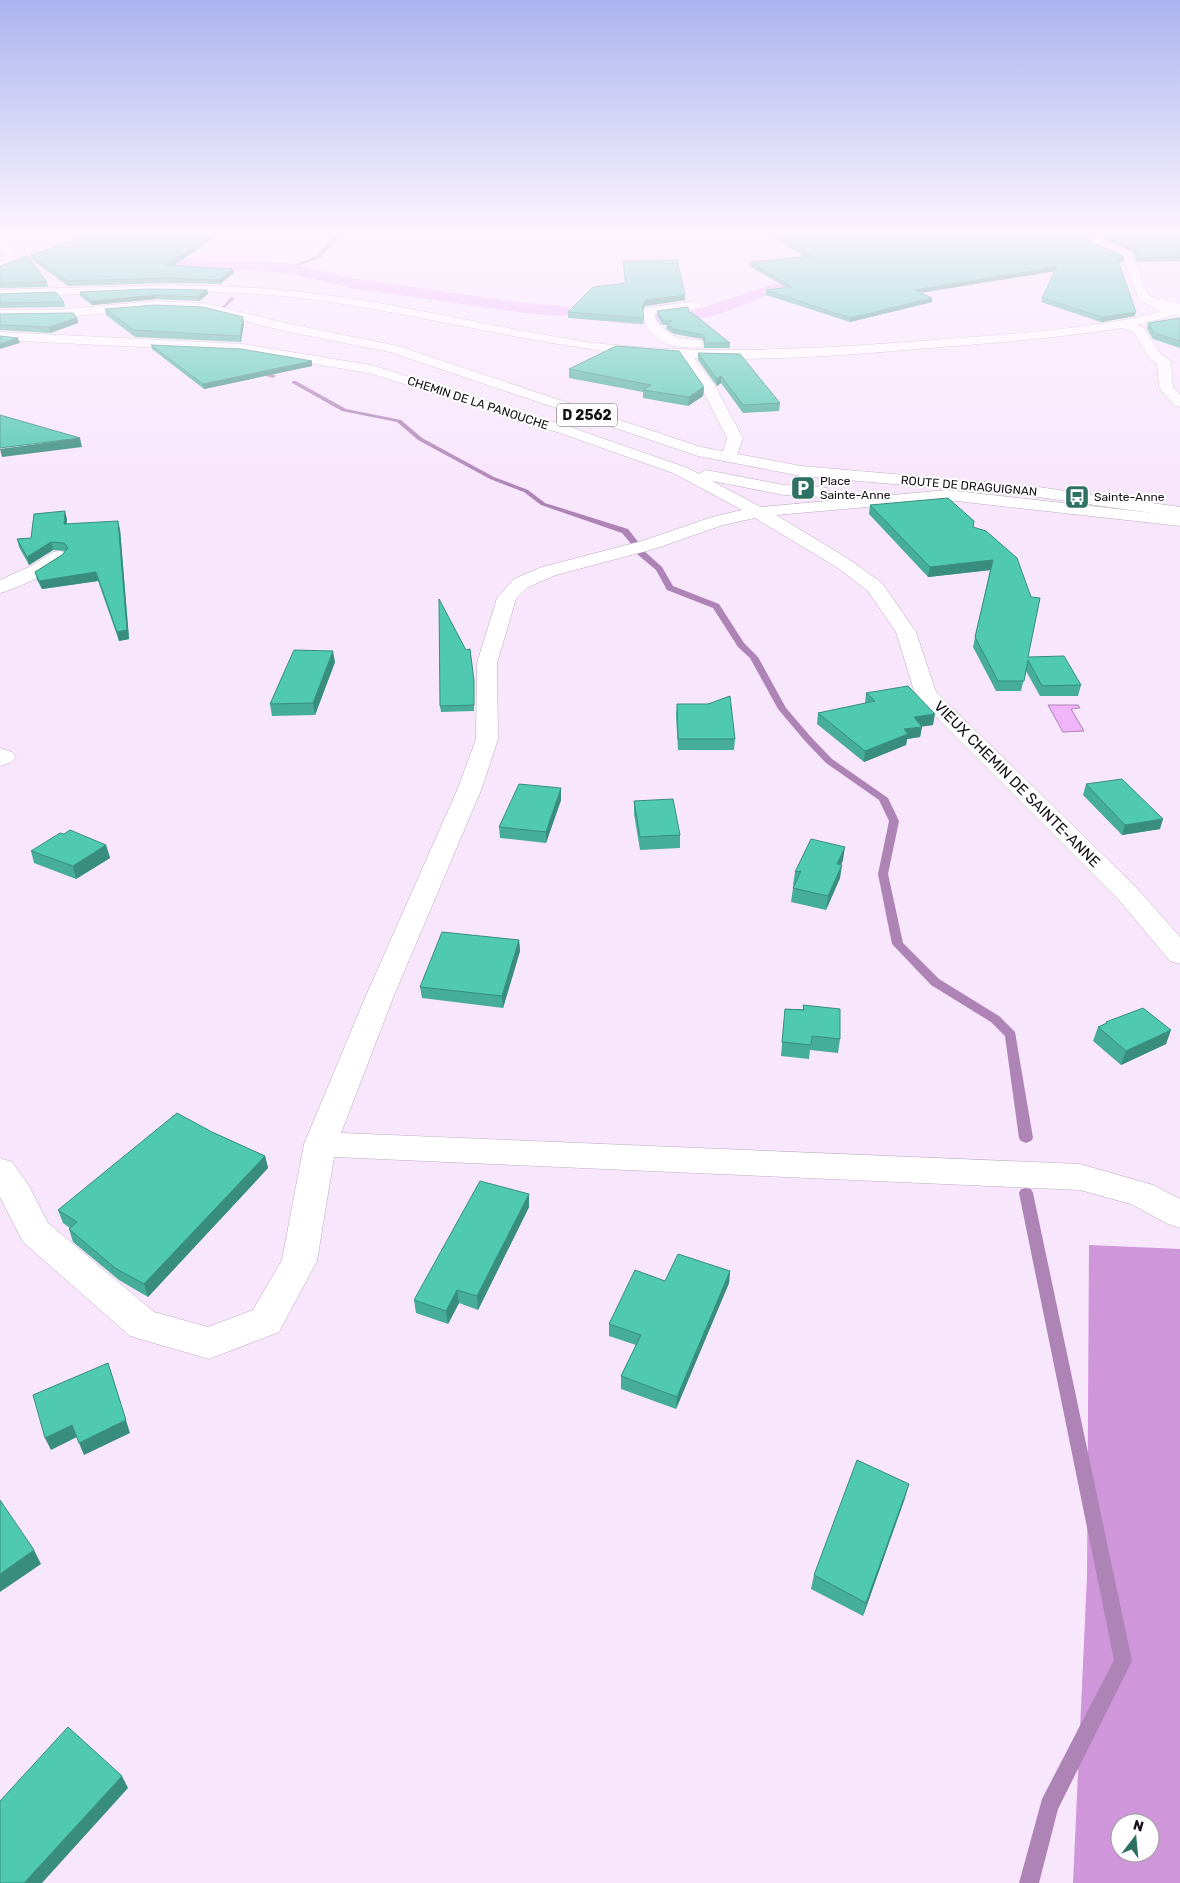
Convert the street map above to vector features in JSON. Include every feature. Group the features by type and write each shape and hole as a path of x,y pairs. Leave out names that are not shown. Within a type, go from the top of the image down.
{"street":[{"name":"ROUTE DE DRAGUIGNAN","path":"248,318 393,349 680,446 729,458 801,471 1031,491 1180,514"},
{"path":"433,318 564,343 623,350 687,354 848,351 1040,335 1124,324 1149,318"},
{"path":"649,318 670,341 676,342 764,352 803,348 825,344 825,342"},
{"path":"1124,324 1139,330 1180,322"},
{"path":"1139,330 1155,356 1164,362 1173,383 1166,388 1180,403"},
{"name":"CHEMIN DE LA PANOUCHE","path":"7,337 242,348 371,369 565,430 679,470 758,512"},
{"path":"687,354 687,358 707,384 735,438 729,458"},
{"path":"679,470 784,490 823,493 898,490 1180,514"},
{"path":"0,1171 17,1195 35,1232 143,1325 209,1343 266,1321 299,1261 320,1144 379,998 473,780 486,739 487,663 507,598 520,584 548,571 648,545 718,521 758,512 947,495"},
{"name":"VIEUX CHEMIN DE SAINTE-ANNE","path":"758,512 841,562 875,587 906,632 926,694 1127,893 1180,955"},
{"path":"0,587 38,570 59,556"},
{"path":"0,755 4,757 0,759"},
{"path":"320,1144 1080,1177 1141,1194 1180,1215"}],"shaded area":[{"path":"1048,705 1078,705 1080,708 1071,709 1084,731 1063,732"},
{"path":"1089,1245 1180,1249 1180,1883 1073,1883 1087,1576"}],"building":[{"path":"0,318 77,318 49,327 0,325"},
{"path":"117,318 243,318 240,336 134,330"},
{"path":"661,318 698,318 730,343 704,343 703,335 674,329 667,324 672,321 663,321"},
{"path":"1180,318 1180,341 1154,333 1148,323"},
{"path":"0,336 18,338 0,344"},
{"path":"151,345 241,349 312,361 203,384"},
{"path":"616,346 679,351 704,387 689,397 643,390 651,385 569,369"},
{"path":"698,353 740,354 780,403 743,405 721,376 717,379"},
{"path":"0,415 80,438 0,448"},
{"path":"948,498 974,521 973,527 986,531 1017,558 1031,597 1040,598 1028,657 1064,656 1081,685 1042,686 1028,660 1024,681 998,681 975,637 993,560 930,567 870,505"},
{"path":"65,511 64,524 118,521 127,630 117,632 96,572 39,581 35,572 62,555 68,548 64,543 51,542 27,557 17,539 31,538 34,514"},
{"path":"439,599 466,650 470,649 474,681 474,705 440,706"},
{"path":"294,650 333,651 313,703 270,704"},
{"path":"908,686 935,714 914,717 922,727 904,729 908,734 865,751 818,713 875,701 866,693"},
{"path":"730,696 735,739 678,739 677,704 708,704"},
{"path":"1122,779 1163,819 1125,825 1086,784"},
{"path":"519,784 561,788 546,832 499,827"},
{"path":"673,799 680,835 640,837 634,801"},
{"path":"70,830 106,845 73,866 31,851 60,833 64,834"},
{"path":"811,839 845,847 837,864 842,865 828,896 793,888 801,871 795,872"},
{"path":"442,932 519,940 502,996 420,987"},
{"path":"803,1005 840,1009 840,1039 812,1036 811,1045 782,1042 785,1009 804,1010"},
{"path":"1143,1008 1171,1030 1126,1051 1098,1027 1106,1022"},
{"path":"177,1113 212,1132 265,1156 144,1284 115,1268 69,1229 77,1222 58,1210"},
{"path":"480,1181 529,1194 477,1296 457,1290 446,1311 414,1300"},
{"path":"678,1254 730,1271 677,1397 621,1376 641,1335 609,1324 635,1270 665,1281"},
{"path":"108,1363 126,1420 79,1443 72,1425 45,1438 33,1395"},
{"path":"857,1460 909,1484 866,1603 814,1575"},
{"path":"0,1500 34,1550 0,1574"},
{"path":"68,1727 122,1776 24,1883 0,1883 0,1801"}],"waterway":[{"path":"639,318 682,318"},
{"path":"254,371 273,376"},
{"path":"294,382 344,410 399,421 420,439 492,478 526,491 543,504 625,531 635,543"},
{"path":"640,552 659,569 670,588 716,606 741,645 754,657 782,709 808,739 829,761 883,798 894,821 883,874 898,944 935,982 995,1019 1011,1035 1026,1138"},
{"path":"1026,1193 1123,1661 1049,1806 1029,1883"}],"place":[{"name":"Place Sainte-Anne","path":"803,488"},
{"name":"Sainte-Anne","path":"1077,497"}]}
